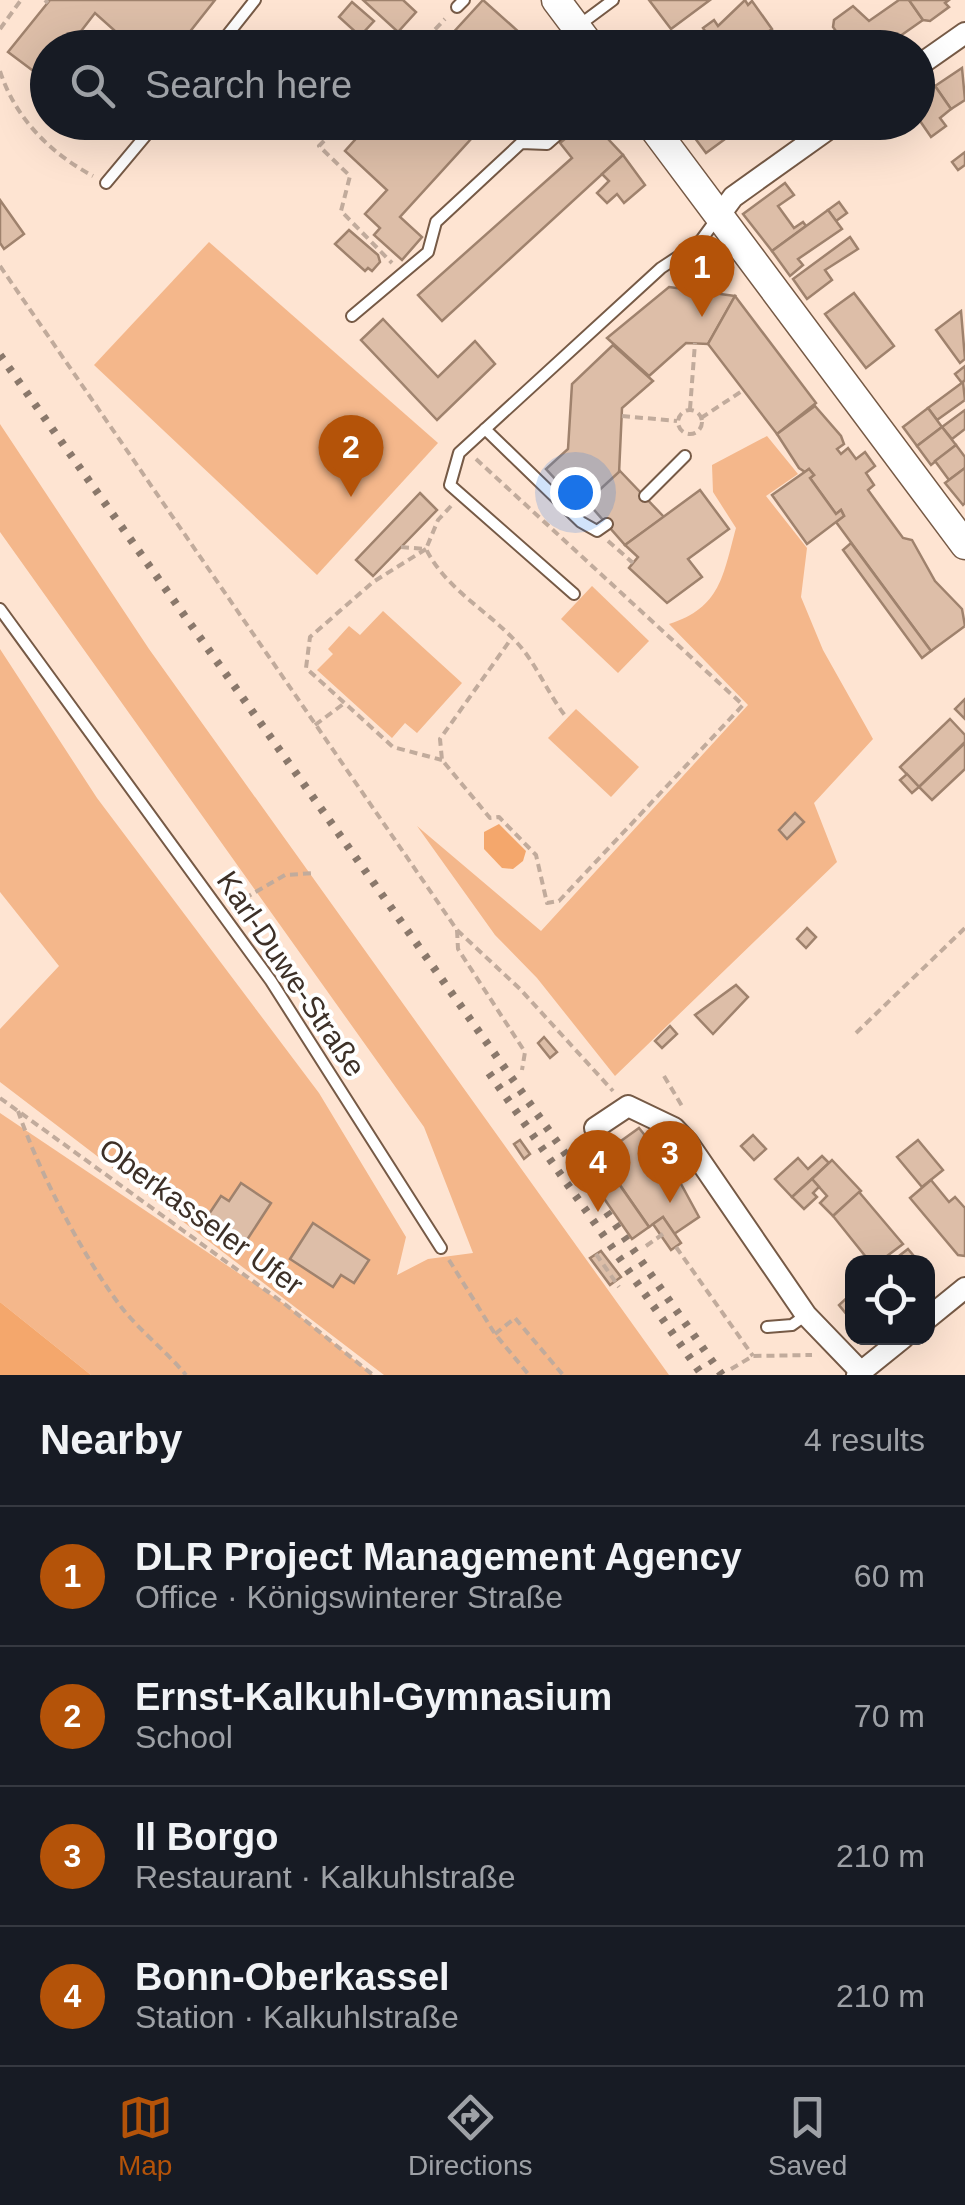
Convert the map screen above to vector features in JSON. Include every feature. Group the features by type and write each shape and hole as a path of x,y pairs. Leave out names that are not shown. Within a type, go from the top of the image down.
{"main road":[{"path":"556,0 579,30"},
{"path":"662,140 965,545"}],"street":[{"path":"935,54 965,33"},
{"path":"719,216 733,197 813,140"},
{"path":"595,1128 628,1106 674,1128 806,1315 858,1373 894,1345"},
{"path":"935,1312 965,1288"}],"lane":[{"path":"232,30 256,0"},
{"path":"589,30 613,0"},
{"path":"106,183 142,140"},
{"path":"352,316 428,252 436,222 521,143 547,144 552,140"},
{"path":"574,594 450,484 467,446 661,268 699,243 719,216"},
{"path":"486,429 581,522 602,528"},
{"path":"645,496 685,456"},
{"name":"Karl-Duwe-Straße","path":"0,609 271,981 442,1248"},
{"path":"766,1327 792,1325 806,1315"}],"path":[{"path":"1,26 21,0"},
{"path":"435,30 460,4"},
{"path":"0,70 13,102 30,126"},
{"path":"44,140 67,162 106,183"},
{"path":"325,140 319,146 350,176 340,211 402,274"},
{"path":"0,266 458,930 520,989 628,1106"},
{"path":"661,268 704,280 704,292"},
{"path":"622,416 678,421 690,410 695,344"},
{"path":"701,418 742,391"},
{"path":"690,410 701,418"},
{"path":"678,421 684,432 692,433 700,428 701,418"},
{"path":"467,446 743,706 560,902 546,903 536,856 499,818 490,818 442,760 440,739 511,639"},
{"path":"442,760 393,747 306,668 310,637 373,582 426,548 438,520 461,496"},
{"path":"602,528 633,563"},
{"path":"401,548 426,548"},
{"path":"426,548 438,572 525,652 544,691 567,718"},
{"path":"316,725 346,702"},
{"path":"221,912 285,875 315,873"},
{"path":"856,1033 965,928"},
{"path":"458,930 458,949 525,1052 522,1070"},
{"name":"Oberkasseler Ufer","path":"0,1098 286,1305 373,1375"},
{"path":"18,1111 31,1148 92,1261 123,1309 186,1375"},
{"path":"646,1246 662,1234"},
{"path":"676,1247 753,1356"},
{"path":"442,1248 495,1334 529,1375"},
{"path":"596,1254 619,1287"},
{"path":"495,1334 514,1318 563,1375"},
{"path":"731,1369 753,1356 842,1354"}],"shaded area":[{"path":"209,242 438,443 317,575 94,365"},
{"path":"0,424 149,649 669,1375 384,1375 0,1082 0,1029 59,966 0,892 0,649 97,798 319,1093 406,1237 397,1275 428,1259 473,1253 424,1127 0,532"},
{"path":"767,436 798,474 766,496 807,548 801,597 823,650 873,739 814,803 837,862 615,1076 537,978 495,935 417,826 541,931 748,705 669,624 700,609 710,599 723,575 736,528 713,492 712,465"},
{"path":"592,586 649,641 618,673 561,619"},
{"path":"383,611 462,683 417,733 405,723 392,738 317,670 333,654 328,649 349,626 360,635"},
{"path":"576,709 639,767 611,797 548,738"},
{"path":"499,824 526,851 523,861 513,869 502,868 484,849 484,832"},
{"path":"0,1113 286,1305 373,1375 91,1375 0,1302"},
{"path":"0,1302 91,1375 0,1375"}],"building":[{"path":"50,0 215,0 191,30 114,30 95,13 82,30 30,30 30,68 8,52"},
{"path":"363,0 403,0 416,12 396,30"},
{"path":"483,0 517,30 456,30"},
{"path":"649,0 710,0 671,29"},
{"path":"745,0 748,5 752,1 772,29 703,28 714,20 718,26"},
{"path":"899,0 909,0 923,20 909,30 833,27 834,20 853,6 869,21"},
{"path":"909,0 949,0 945,3 949,7 930,21 923,20"},
{"path":"352,2 374,21 366,30 353,30 339,17"},
{"path":"962,68 965,100 951,109 935,86"},
{"path":"935,86 951,109 940,118 946,126 935,134"},
{"path":"355,140 470,140 400,217 422,237 402,260 374,235 380,228 365,214 387,190 345,151"},
{"path":"609,140 623,155 442,321 418,295 572,158 560,143"},
{"path":"696,140 724,140 706,153"},
{"path":"965,152 965,165 958,170 952,162"},
{"path":"623,155 645,185 624,203 617,194 607,203 597,193 609,181 602,174"},
{"path":"785,183 794,195 778,206 794,228 803,222 806,226 772,251 743,214"},
{"path":"0,200 24,234 4,249 0,243"},
{"path":"839,202 847,213 836,221 828,210"},
{"path":"828,210 842,229 798,259 803,265 790,276 772,251"},
{"path":"349,230 378,255 380,262 372,271 365,271 335,244"},
{"path":"850,237 858,249 825,270 832,280 807,299 793,279"},
{"path":"669,287 735,296 708,344 686,343 649,376 607,338"},
{"path":"854,293 894,346 866,368 825,314"},
{"path":"735,296 816,403 777,434 708,344"},
{"path":"961,311 965,359 960,363 936,330"},
{"path":"383,319 438,377 475,341 495,364 437,420 361,340"},
{"path":"613,345 653,381 622,408 619,474 581,507 546,469 568,449 572,384"},
{"path":"965,366 965,380 962,383 955,374"},
{"path":"963,382 965,400 937,420 928,408"},
{"path":"815,406 841,436 844,444 837,449 841,454 848,448 856,459 865,452 875,466 866,473 874,485 868,490 903,538 912,540 935,581 962,609 965,626 931,651 836,522 844,516 841,510 836,514 810,478 814,475 809,469 805,472 799,468 777,434"},
{"path":"928,408 942,427 917,446 903,427"},
{"path":"965,410 965,429 952,439 942,427"},
{"path":"942,427 956,445 931,465 917,446"},
{"path":"956,445 965,457 965,468 949,480 935,461"},
{"path":"965,468 965,503 963,505 945,483"},
{"path":"809,469 814,475 810,478 836,514 841,510 844,516 807,544 772,495"},
{"path":"620,471 664,517 625,545 588,503 582,506"},
{"path":"700,490 729,529 688,559 702,577 667,603 629,568 638,557 625,545"},
{"path":"420,493 437,510 373,576 356,560"},
{"path":"851,543 931,651 922,658 843,550"},
{"path":"965,699 965,719 955,709"},
{"path":"950,719 965,735 965,742 919,787 900,767"},
{"path":"965,743 965,769 932,800 919,787"},
{"path":"907,774 919,787 912,793 900,780"},
{"path":"795,813 804,822 787,839 779,830"},
{"path":"807,928 816,937 806,948 797,939"},
{"path":"736,985 748,997 713,1034 695,1015"},
{"path":"670,1026 677,1034 662,1048 655,1041"},
{"path":"544,1037 557,1052 550,1058 538,1043"},
{"path":"639,1128 675,1173 699,1217 674,1234 663,1217 649,1227 600,1156"},
{"path":"753,1135 766,1149 754,1160 741,1146"},
{"path":"520,1140 530,1154 524,1159 514,1144"},
{"path":"918,1140 943,1170 922,1187 897,1157"},
{"path":"822,1156 829,1163 792,1197 775,1179 798,1158 808,1169"},
{"path":"600,1157 649,1227 632,1239 583,1168"},
{"path":"832,1160 861,1191 833,1216 820,1203 827,1196 812,1179"},
{"path":"812,1179 819,1187 813,1193 817,1197 804,1209 792,1197"},
{"path":"931,1180 949,1202 955,1197 965,1208 965,1256 958,1255 910,1198"},
{"path":"241,1183 271,1203 245,1243 223,1229 218,1237 201,1226 221,1196 229,1201"},
{"path":"859,1192 903,1244 888,1255 864,1255 833,1216"},
{"path":"663,1217 681,1243 671,1250 653,1224"},
{"path":"313,1223 369,1260 354,1283 341,1275 333,1287 290,1259"},
{"path":"601,1251 621,1277 610,1285 590,1258"}],"railway":[{"path":"0,355 722,1375"},
{"path":"489,1073 702,1375"}],"place":[{"name":"DLR Project Management Agency","path":"702,317"},
{"name":"Ernst-Kalkuhl-Gymnasium","path":"351,497"},
{"name":"Il Borgo","path":"670,1203"},
{"name":"Bonn-Oberkassel","path":"598,1212"}]}
